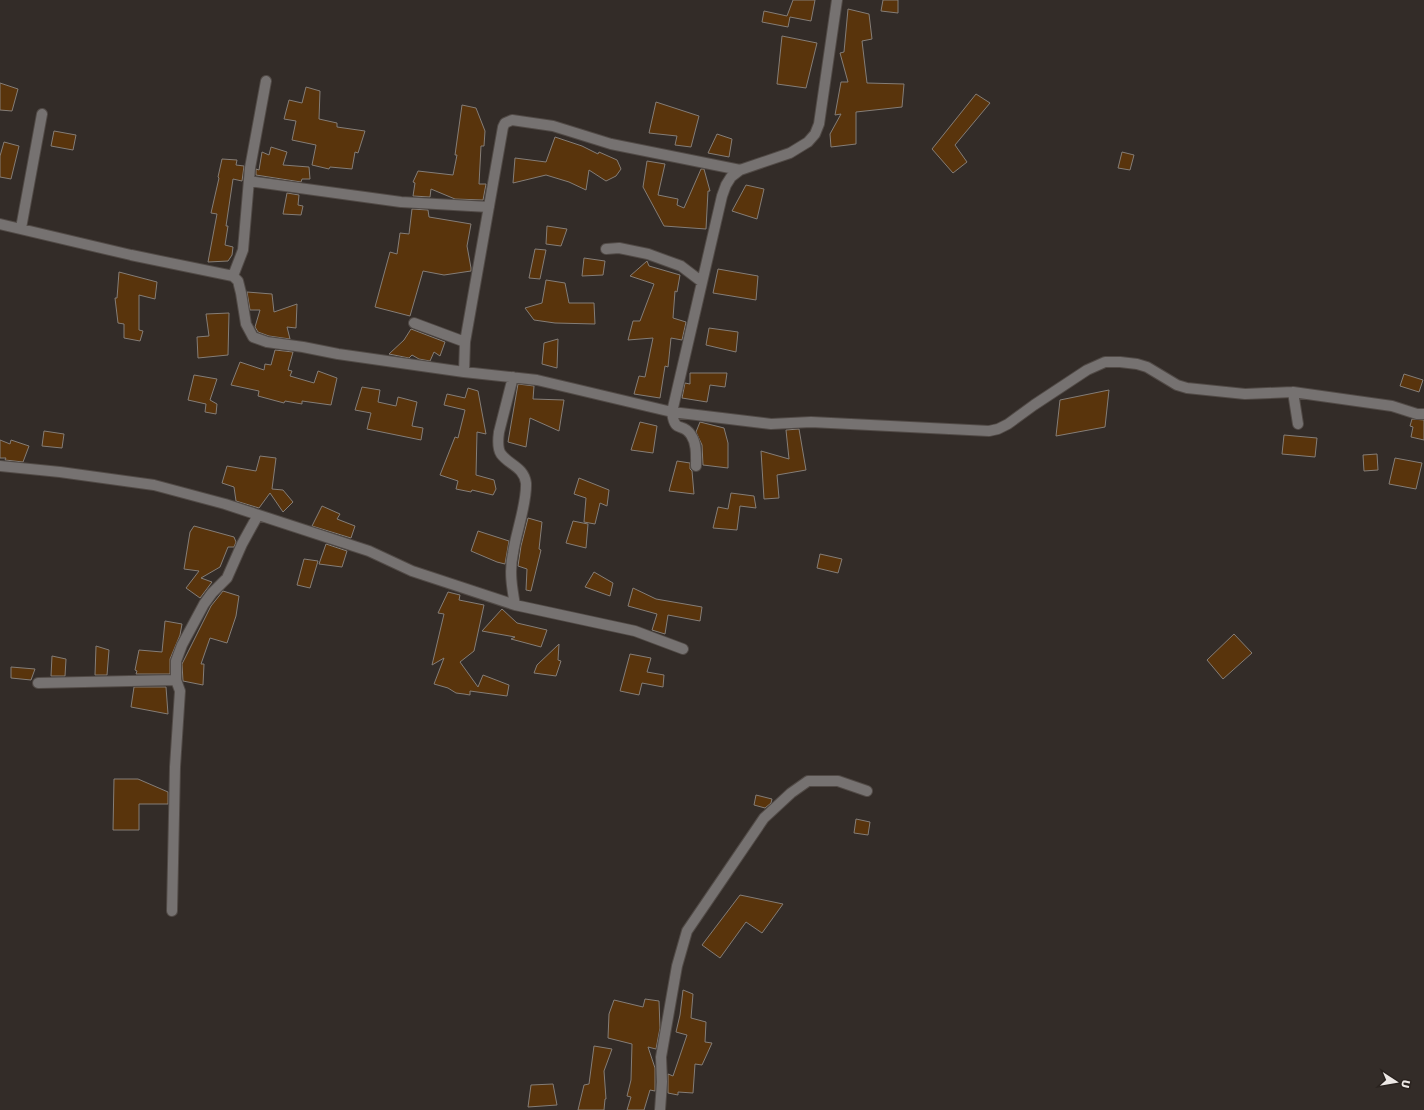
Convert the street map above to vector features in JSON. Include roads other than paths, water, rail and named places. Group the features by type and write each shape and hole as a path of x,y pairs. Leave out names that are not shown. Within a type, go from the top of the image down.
{"street":[{"path":"696,466 694,440 686,429 676,426 672,412 722,196 731,177 740,170 790,153 808,142 815,134 819,124 837,0"},
{"path":"233,276 243,250 250,168 266,81"},
{"path":"20,228 42,114"},
{"path":"464,372 465,342 503,127 505,123 512,120 553,126 610,144 740,170"},
{"path":"249,181 402,202 489,207"},
{"path":"0,224 233,276 238,281 240,287 246,324 253,337 267,342 464,372 537,380 672,412 771,424 812,422 990,430 998,429 1008,424 1034,405 1088,370 1105,362 1120,362 1147,367 1177,385 1187,388 1245,394 1293,392 1392,406 1424,414"},
{"path":"606,249 619,248 648,254 681,266 702,282"},
{"path":"414,323 465,342"},
{"path":"513,377 498,432 498,442 500,453 524,474 525,481 525,495 512,554 511,581 515,605"},
{"path":"1293,392 1298,424"},
{"path":"0,466 60,472 154,485 224,504 369,551 412,571 515,605 635,631 683,649"},
{"path":"172,912 175,767 180,691 176,680 176,661 182,645 204,604 212,593 227,578 242,544 258,515"},
{"path":"38,683 176,680"},
{"path":"660,1110 662,1082 661,1057 677,966 687,931 764,818 791,793 808,781 838,781 867,791"}]}
